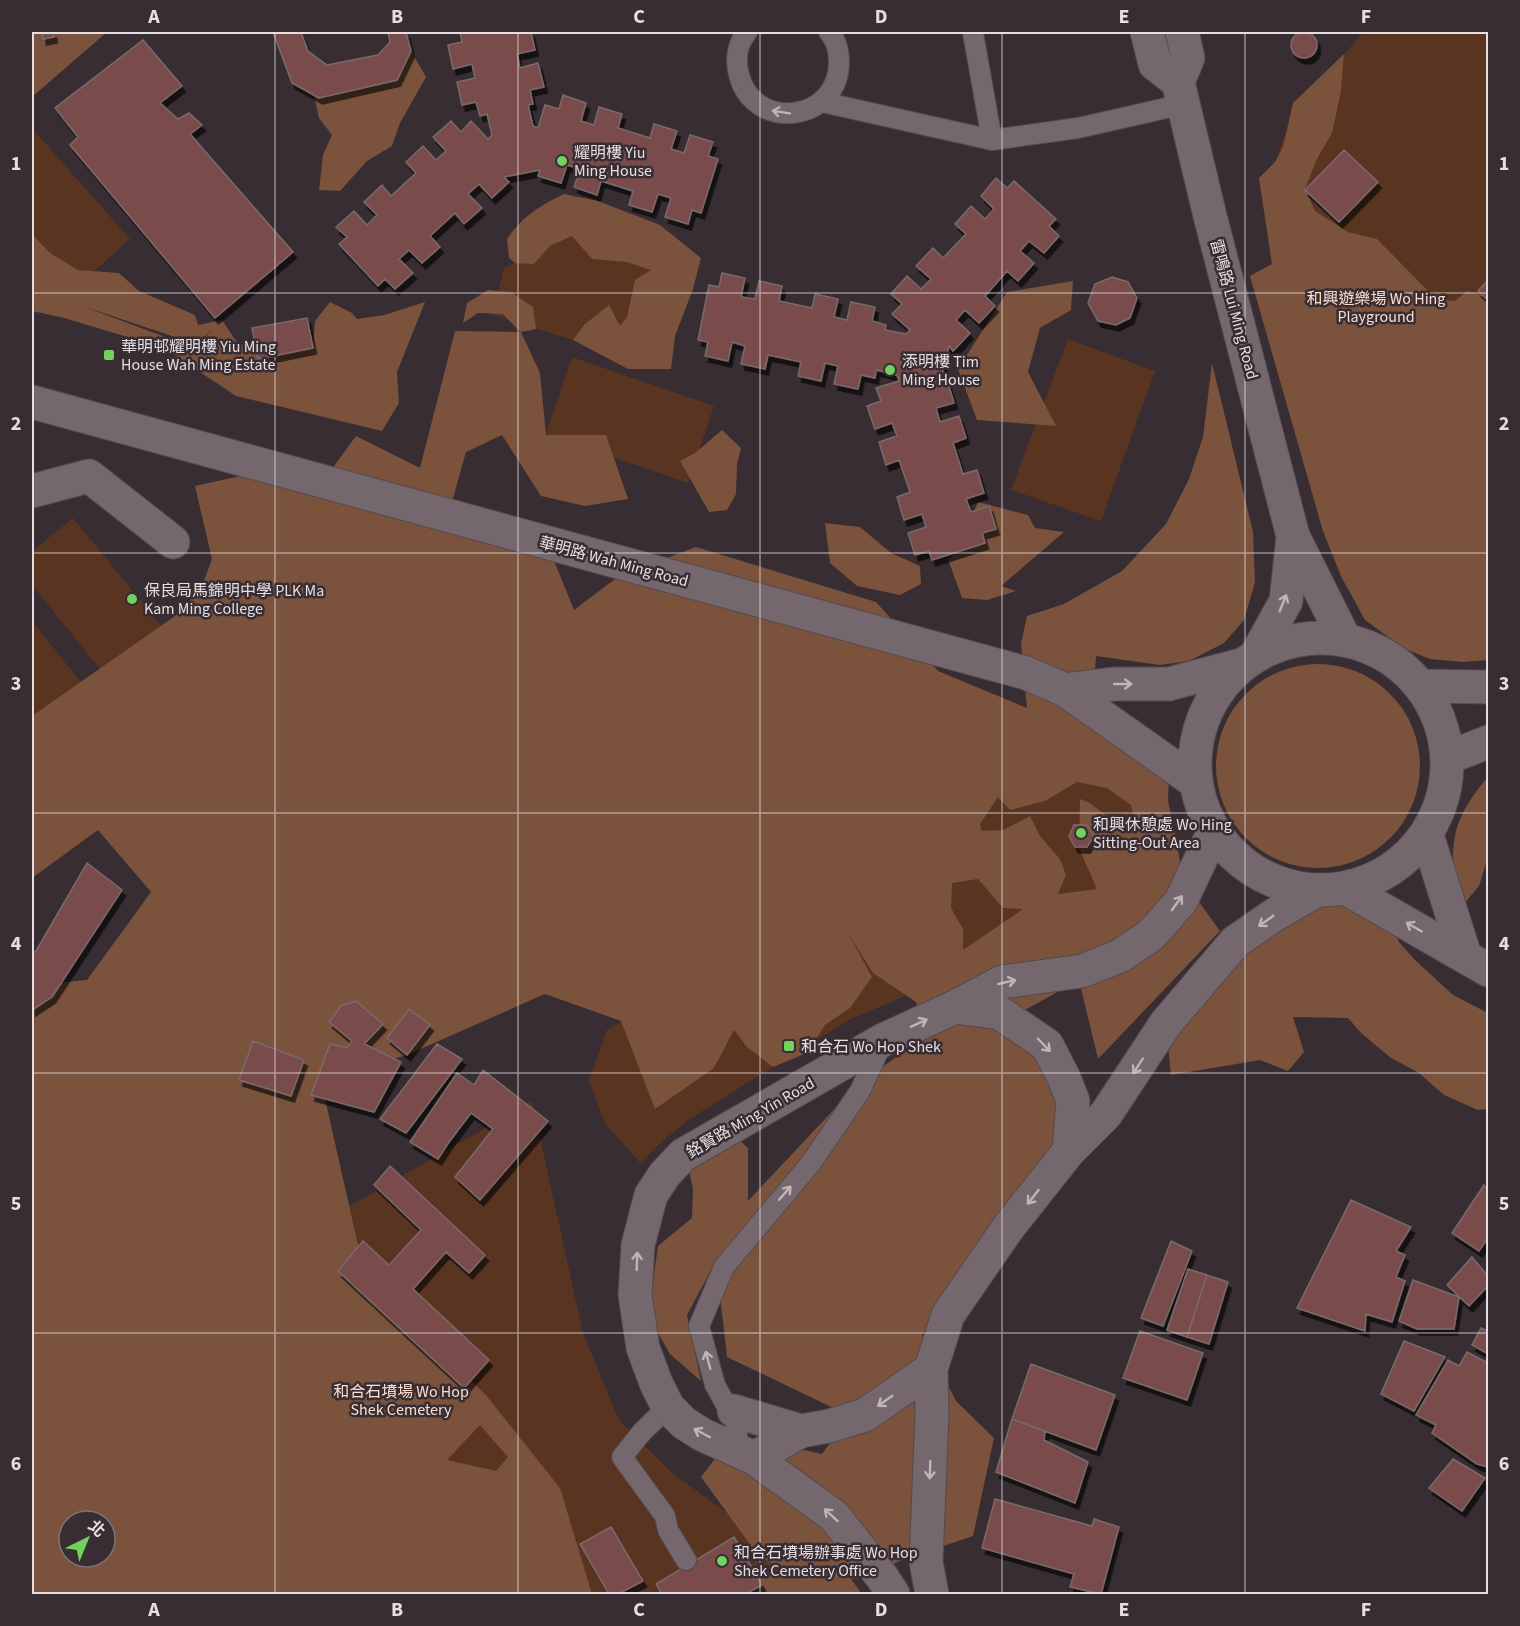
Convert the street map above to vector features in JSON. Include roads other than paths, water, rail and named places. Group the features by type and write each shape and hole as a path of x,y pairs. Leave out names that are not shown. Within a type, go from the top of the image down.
{"street":[{"path":"1147,32 1155,64 1181,93"},
{"path":"1181,93 1188,58 1182,32"},
{"name":"雷鳴路 Lui Ming Road","path":"1181,93 1210,216 1293,536 1345,640"},
{"name":"華明路 Wah Ming Road","path":"32,386 162,438"},
{"name":"華明路 Wah Ming Road","path":"32,402 1026,673 1065,690 1194,781"},
{"path":"32,491 89,476 173,542"},
{"name":"雷鳴路 Lui Ming Road","path":"1249,660 1286,601 1293,536"},
{"path":"932,1594 926,1562 932,1415 931,1369 948,1315 1008,1228 1069,1151 1107,1114 1166,1023 1235,942 1274,915 1331,890 1366,884 1400,864 1427,835 1439,810 1446,784 1447,758 1439,720 1420,686 1395,662 1371,649 1345,640 1303,639 1282,644 1249,660 1169,684 1115,684 1065,690"},
{"path":"1249,660 1222,683 1208,705 1198,729 1194,754 1194,781 1213,832 1234,854 1283,885 1331,890 1477,963"},
{"path":"1420,686 1488,687"},
{"path":"1447,758 1488,742"},
{"name":"銘賢路 Ming Yin Road","path":"893,1594 834,1516 747,1454 703,1435 684,1423 668,1407 643,1348 635,1295 638,1245 651,1195 665,1174 683,1155 883,1040 955,1007 1002,982 1082,971 1120,956 1151,935 1181,901 1213,832"},
{"path":"1427,835 1477,963"},
{"path":"955,1007 1000,1012 1047,1045 1073,1101 1069,1151"},
{"path":"747,1454 801,1431 829,1426 865,1415 931,1369"},
{"path":"734,1411 801,1431"}],"lane":[{"path":"747,32 737,51 736,67 741,82 749,96 761,106 792,114 808,110 822,102 834,88 839,72 839,54 834,37 829,32"},
{"path":"973,33 993,140"},
{"path":"822,102 993,140 1078,128 1181,93"},
{"path":"747,1454 734,1411 725,1402 715,1385 699,1326 723,1267 811,1163 860,1091 883,1040"},
{"path":"668,1407 642,1432 622,1457 665,1516 668,1530 686,1560"}],"place":[{"name":"耀明樓 Yiu Ming House","path":"562,161"},
{"name":"華明邨耀明樓 Yiu Ming House Wah Ming Estate","path":"109,355"},
{"name":"添明樓 Tim Ming House","path":"890,370"},
{"name":"保良局馬錦明中學 PLK Ma Kam Ming College","path":"132,599"},
{"name":"和興休憩處 Wo Hing Sitting-Out Area","path":"1081,833"},
{"name":"和合石 Wo Hop Shek","path":"789,1046"},
{"name":"和合石墳場辦事處 Wo Hop Shek Cemetery Office","path":"722,1561"}],"park label":[{"name":"和興遊樂場 Wo Hing Playground","path":"1376,307"},
{"name":"和合石墳場 Wo Hop Shek Cemetery","path":"401,1400"}]}
